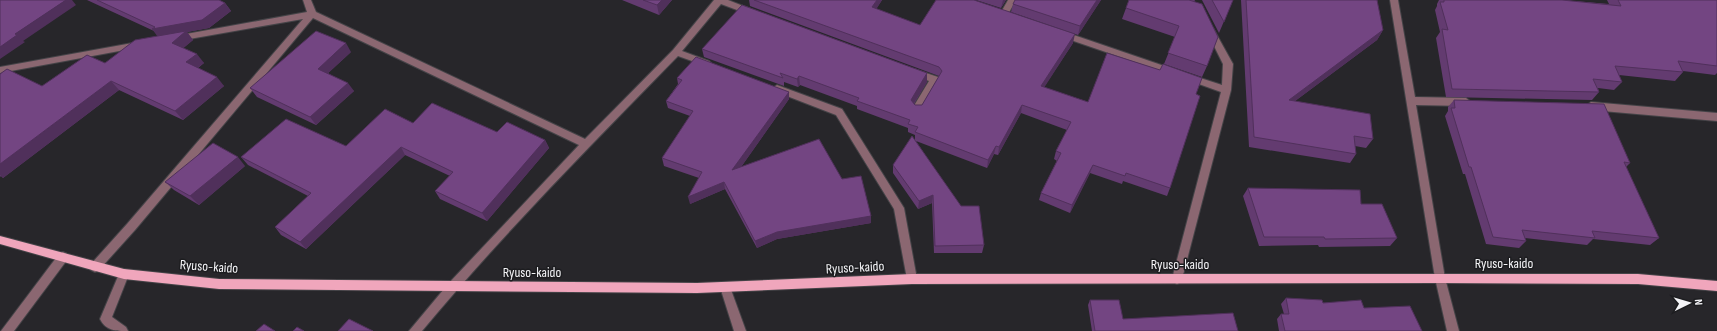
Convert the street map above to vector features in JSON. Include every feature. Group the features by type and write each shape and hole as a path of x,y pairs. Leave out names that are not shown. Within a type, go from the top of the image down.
{"main road":[{"name":"Ryuso-kaido","path":"0,240 124,274 219,284 725,287 912,279 1440,278 1638,279 1717,286"}],"street":[{"path":"307,0 312,14"},
{"path":"415,331 453,286 586,144 676,52 719,0 764,17"},
{"path":"1004,14 1012,0"},
{"path":"1394,0 1440,278 1453,331"},
{"path":"95,267 131,228 312,14"},
{"path":"165,40 312,14 586,144"},
{"path":"1177,279 1226,90 1228,64 1208,24"},
{"path":"1056,32 1226,90"},
{"path":"1,70 149,43"},
{"path":"676,52 713,66"},
{"path":"905,68 935,79 917,109"},
{"path":"765,85 839,112 899,208 912,279"},
{"path":"1411,101 1475,103"},
{"path":"1578,106 1717,117"},
{"path":"7,331 63,257"},
{"path":"122,331 106,319 124,274"},
{"path":"725,287 740,331"}],"building":[{"path":"0,0 66,0 15,34 17,35 0,47"},
{"path":"97,0 219,0 225,3 202,20 152,29 155,27"},
{"path":"643,0 662,0 657,5"},
{"path":"754,0 877,0 872,7 920,25 936,0 974,0 1075,34 1041,86 1088,102 1107,53 1160,70 1163,64 1202,78 1196,94 1200,96 1170,188 1126,173 1125,176 1093,165 1072,205 1041,193 1061,153 1056,151 1071,122 1022,105 999,147 996,146 988,160 915,132 918,127 908,124 910,120 857,101 859,98 799,76 797,79 780,73 783,78 702,49 742,5 927,73 911,100 915,105 922,105 942,71 939,67"},
{"path":"1015,0 1097,0 1080,26 1013,4"},
{"path":"1129,0 1189,0 1202,4 1218,37 1207,66 1168,53 1179,26 1126,8"},
{"path":"1212,0 1233,0 1224,22"},
{"path":"1246,0 1377,0 1383,30 1289,100 1370,114 1373,139 1354,136 1356,154 1254,137"},
{"path":"1444,0 1562,0 1621,6 1618,0 1717,0 1717,66 1678,61 1683,72 1615,66 1622,82 1593,79 1599,92 1452,89 1442,29 1448,30 1440,2 1444,2"},
{"path":"186,31 172,43 197,54 186,62 217,77 175,111 111,81 0,164 0,74 7,69 42,86 87,55 105,63 135,40"},
{"path":"316,31 346,43 318,69 348,83 310,117 250,88"},
{"path":"696,57 789,92 732,170 819,139 842,179 861,176 871,216 777,232 755,241 724,182 688,197 702,172 662,158 693,111 666,101 682,80 677,78"},
{"path":"1454,100 1604,104 1630,163 1624,162 1659,238 1592,231 1595,238 1522,230 1526,241 1493,237 1451,108 1455,108"},
{"path":"432,103 497,132 507,122 545,140 482,213 435,191 453,172 401,147 300,242 275,227 311,193 241,157 286,119 346,146 385,109 413,123"},
{"path":"912,136 961,206 979,206 984,245 935,246 933,195 919,201 893,165"},
{"path":"213,143 238,157 190,196 165,182"},
{"path":"1248,188 1360,190 1361,204 1382,204 1397,238 1325,239 1324,237 1264,237"},
{"path":"1286,298 1322,300 1323,303 1361,300 1364,308 1410,306 1422,331 1285,331 1281,314 1289,314"},
{"path":"1090,300 1119,300 1123,319 1233,313 1238,331 1095,331"},
{"path":"349,319 373,331 338,331"},
{"path":"264,324 275,331 256,331"},
{"path":"297,327 304,331 293,331"}]}
